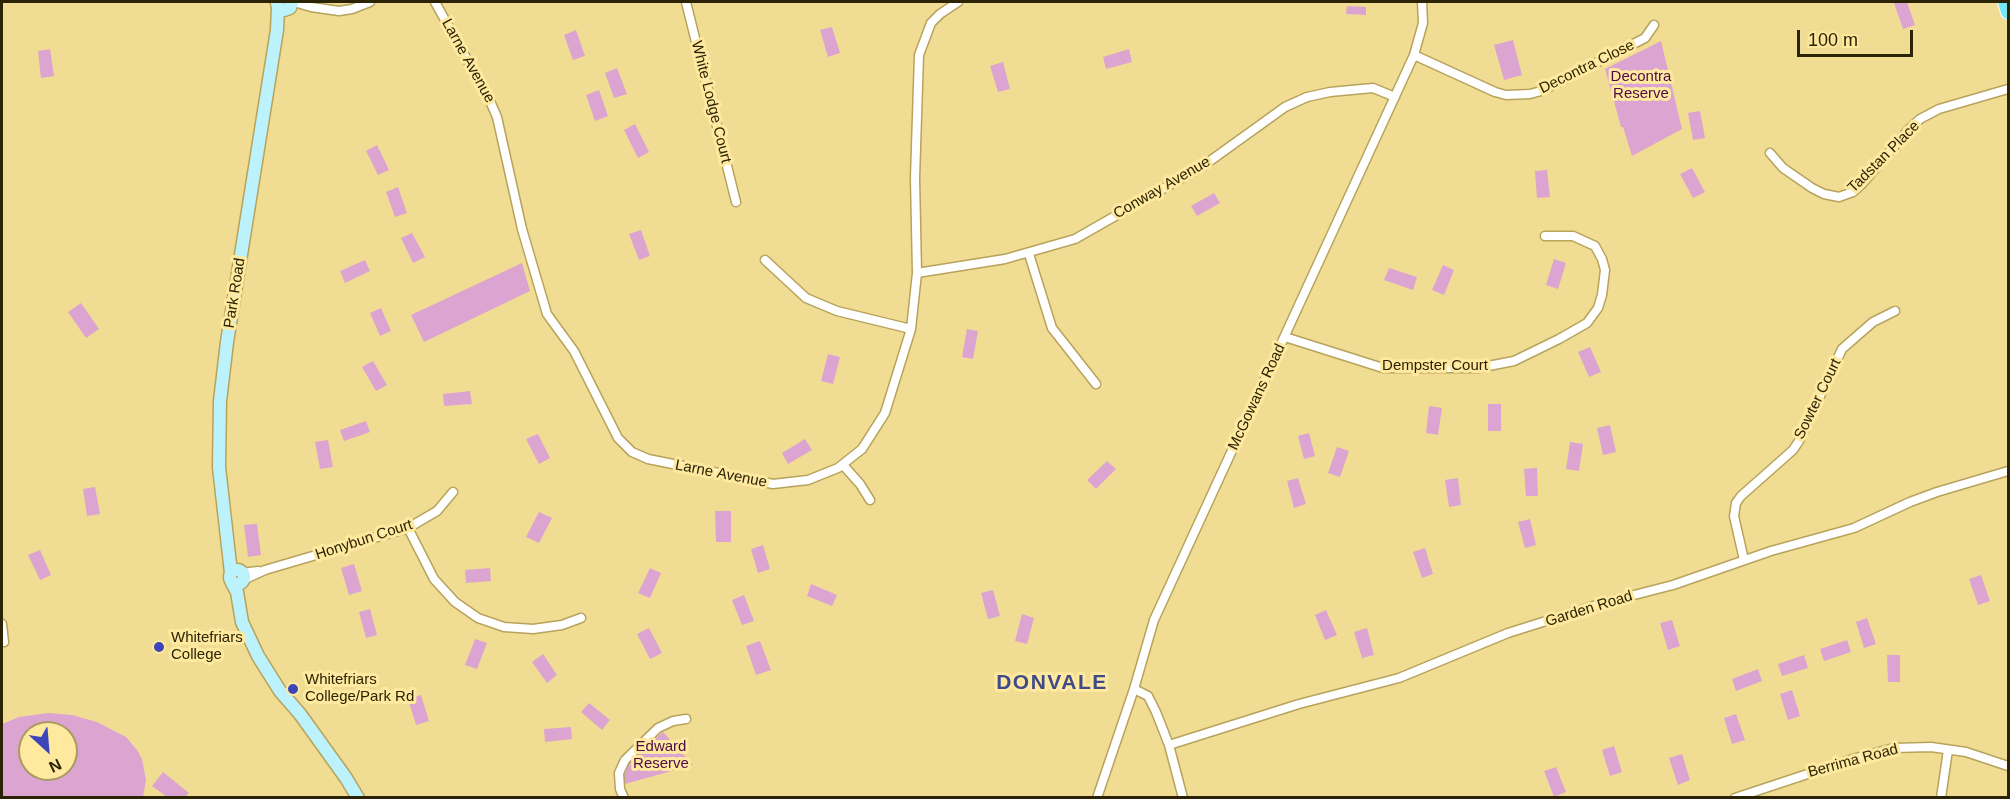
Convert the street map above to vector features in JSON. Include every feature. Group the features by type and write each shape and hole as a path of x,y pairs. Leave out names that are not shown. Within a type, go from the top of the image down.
{"main road":[{"path":"2005,2 2008,12"}],"street":[{"path":"286,5 345,10 370,2"},
{"name":"Larne Avenue","path":"435,2 494,108 522,229 547,314 574,351 608,422 625,447 648,459 773,484 808,480 843,465 862,449 880,423 901,367 911,329 917,273 915,178 919,56 931,23 958,2"},
{"name":"White Lodge Court","path":"686,2 736,202"},
{"name":"McGowans Road","path":"1097,798 1155,620 1414,55 1423,22 1422,2"},
{"name":"Park Road","path":"286,5 277,30 221,392 219,467 224,524 230,557 238,577 247,617 300,714 358,798"},
{"name":"Decontra Close","path":"1414,55 1496,92 1506,95 1530,94 1541,91 1645,38 1654,26"},
{"name":"Conway Avenue","path":"917,273 1029,254 1075,239 1203,166 1285,107 1297,101 1319,94 1366,88 1377,89 1395,97"},
{"name":"Tadstan Place","path":"1770,153 1783,168 1812,188 1824,194 1839,197 1853,192 1862,184 1920,119 1939,109 2008,89"},
{"name":"Dempster Court","path":"1285,337 1383,368 1478,368 1514,361 1587,323 1598,308 1602,295 1605,270 1595,246 1582,238 1573,236 1545,236"},
{"path":"1029,254 1052,328 1096,384"},
{"path":"765,260 806,298 837,311 911,329"},
{"name":"Sowter Court","path":"1744,560 1734,516 1736,503 1799,441 1842,349 1873,322 1895,311"},
{"path":"843,465 860,484 870,500"},
{"name":"Garden Road","path":"1169,746 1299,704 1399,678 1508,633 1604,603 1673,585 1744,560 1854,528 1937,492 2008,471"},
{"name":"Honybun Court","path":"238,577 408,528 437,511 453,492"},
{"path":"408,528 434,579 455,602 478,618 504,627 533,629 555,626 581,618"},
{"path":"2,624 4,642"},
{"path":"1134,689 1148,696 1169,746 1184,798"},
{"path":"624,798 620,789 619,773 625,760 658,728 673,721 686,719"},
{"name":"Berrima Road","path":"1735,798 1875,752 1912,747 1966,752 2008,766"},
{"path":"1941,798 1948,750"}],"green space":[{"path":"1907,2 1915,25 1903,29 1894,3"},
{"path":"1347,6 1366,7 1366,15 1346,14"},
{"path":"832,27 840,53 828,57 820,30"},
{"path":"576,30 585,56 573,60 564,35"},
{"path":"1513,40 1522,75 1504,80 1494,45"},
{"name":"Decontra Reserve","path":"1661,41 1682,129 1632,156 1623,127 1621,127 1605,69"},
{"path":"50,49 54,76 41,78 38,51"},
{"path":"1129,49 1132,62 1106,69 1103,57"},
{"path":"1003,62 1010,89 998,92 990,66"},
{"path":"617,68 627,94 614,98 605,73"},
{"path":"599,90 608,116 595,121 586,95"},
{"path":"1700,111 1705,138 1693,140 1688,113"},
{"path":"635,124 649,152 638,158 624,130"},
{"path":"377,145 389,170 378,175 366,151"},
{"path":"1692,168 1705,192 1693,198 1680,174"},
{"path":"1547,170 1550,197 1537,198 1535,171"},
{"path":"398,187 407,213 395,217 386,192"},
{"path":"1214,193 1220,203 1197,216 1191,206"},
{"path":"641,230 650,256 639,260 629,234"},
{"path":"412,233 425,257 413,263 401,238"},
{"path":"1554,259 1566,263 1558,289 1546,285"},
{"path":"365,260 370,271 345,283 340,271"},
{"path":"522,263 530,291 424,342 411,315"},
{"path":"1443,265 1454,270 1444,295 1432,290"},
{"path":"1389,268 1417,277 1413,290 1384,280"},
{"path":"81,303 99,329 86,338 68,312"},
{"path":"381,308 391,331 380,336 370,313"},
{"path":"967,329 978,331 973,359 962,357"},
{"path":"1590,347 1601,372 1589,377 1578,352"},
{"path":"828,354 840,357 833,384 821,381"},
{"path":"373,361 387,385 376,391 362,367"},
{"path":"470,391 472,404 444,406 443,394"},
{"path":"1488,404 1501,404 1501,431 1488,431"},
{"path":"1429,406 1442,408 1438,435 1426,433"},
{"path":"366,421 370,432 344,441 340,430"},
{"path":"1610,425 1616,452 1603,455 1597,428"},
{"path":"1309,433 1315,456 1304,459 1298,436"},
{"path":"538,434 550,458 539,464 526,439"},
{"path":"805,439 812,450 788,464 782,453"},
{"path":"328,440 333,467 320,469 315,442"},
{"path":"1570,442 1583,444 1579,471 1566,469"},
{"path":"1337,447 1349,451 1340,477 1328,473"},
{"path":"1107,461 1116,469 1096,489 1087,480"},
{"path":"1537,468 1538,496 1526,496 1524,469"},
{"path":"1298,478 1306,504 1294,508 1287,481"},
{"path":"1458,478 1461,505 1449,507 1445,480"},
{"path":"95,487 100,514 87,516 83,489"},
{"path":"715,511 731,511 731,542 716,542"},
{"path":"539,512 552,518 539,543 526,537"},
{"path":"1530,519 1536,545 1525,548 1518,522"},
{"path":"257,524 261,555 248,557 244,525"},
{"path":"763,545 770,569 758,573 751,549"},
{"path":"1425,548 1433,574 1422,578 1413,552"},
{"path":"40,550 51,575 40,580 28,555"},
{"path":"354,564 362,591 349,595 341,568"},
{"path":"490,568 491,581 466,583 465,570"},
{"path":"650,568 661,573 650,598 638,593"},
{"path":"1981,575 1990,601 1978,605 1969,579"},
{"path":"811,584 837,595 832,606 807,596"},
{"path":"993,590 1000,616 988,619 981,593"},
{"path":"744,595 754,621 742,625 732,600"},
{"path":"370,609 377,635 366,638 359,612"},
{"path":"1326,610 1337,635 1325,640 1315,615"},
{"path":"1022,614 1034,618 1027,644 1015,641"},
{"path":"1867,618 1876,644 1864,648 1856,622"},
{"path":"1672,620 1680,646 1668,650 1660,623"},
{"path":"649,628 662,653 650,659 637,634"},
{"path":"1367,628 1374,655 1362,658 1354,632"},
{"path":"475,639 487,643 477,669 465,665"},
{"path":"1847,640 1851,652 1824,661 1820,649"},
{"path":"760,641 771,670 756,675 746,646"},
{"path":"543,654 557,675 547,683 532,662"},
{"path":"1804,655 1808,668 1782,676 1778,664"},
{"path":"1887,655 1900,655 1900,682 1888,682"},
{"path":"1758,669 1762,681 1736,691 1732,679"},
{"path":"1792,690 1800,716 1788,720 1780,694"},
{"path":"421,695 429,721 416,725 408,699"},
{"path":"589,703 610,720 602,730 581,712"},
{"path":"48,713 72,715 97,722 126,737 142,759 146,780 143,797 2,797 2,724 19,717"},
{"path":"1736,714 1745,740 1732,744 1724,718"},
{"path":"571,727 572,739 545,742 544,729"},
{"name":"Edward Reserve","path":"663,732 693,765 625,784 624,775 629,762"},
{"path":"1614,746 1622,772 1610,776 1602,750"},
{"path":"1682,754 1690,780 1678,785 1669,758"},
{"path":"1556,767 1566,792 1554,797 1544,771"},
{"path":"163,772 189,793 185,797 167,797 152,786"}],"place":[{"name":"Whitefriars College","path":"159,647"},
{"name":"Whitefriars College/Park Rd","path":"293,689"}],"district":[{"name":"DONVALE","path":"1052,683"}]}
